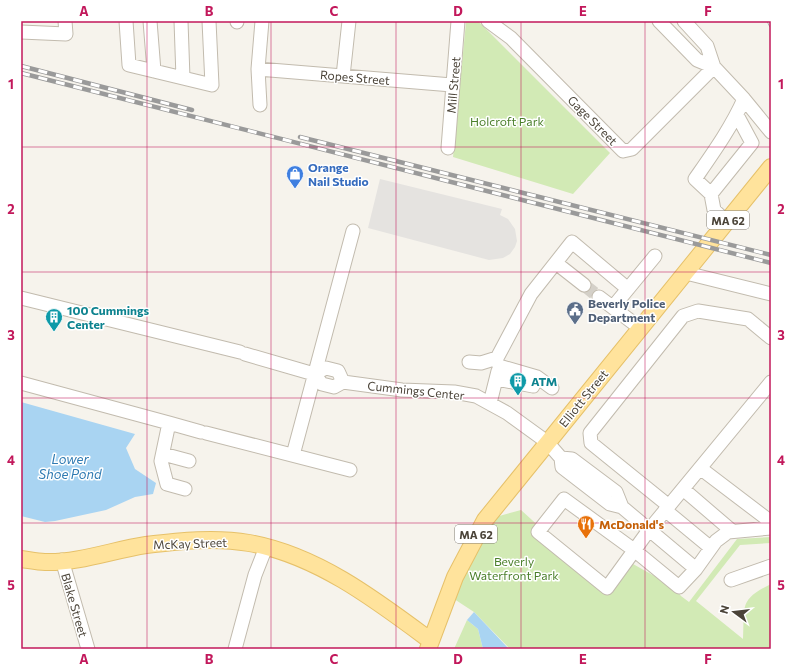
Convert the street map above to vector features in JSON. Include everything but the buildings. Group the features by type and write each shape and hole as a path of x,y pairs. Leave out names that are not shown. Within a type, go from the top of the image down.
{"main road":[{"name":"Elliott Street","path":"429,645 455,577 473,539 495,506 771,167"},
{"name":"McKay Street","path":"21,559 45,562 144,545 183,541 220,540 248,543 266,547 306,560 383,606 429,645"}],"street":[{"path":"21,32 66,34 65,21"},
{"path":"126,21 129,65 212,85 209,21"},
{"path":"150,21 154,71"},
{"path":"182,21 183,78"},
{"path":"260,105 258,69 262,21"},
{"path":"343,76 349,21"},
{"name":"Mill Street","path":"448,148 458,21"},
{"name":"Gage Street","path":"488,21 511,38 623,151 632,149 714,67"},
{"path":"659,21 697,60 714,67 744,99 771,132"},
{"path":"684,21 707,46 714,67"},
{"name":"Ropes Street","path":"258,69 452,85"},
{"path":"727,222 714,210 711,194 695,179 731,126 744,99"},
{"path":"711,194 752,143 737,115"},
{"path":"293,455 353,231"},
{"path":"490,403 497,379 498,362 530,294 572,242 628,289"},
{"path":"613,307 655,256"},
{"path":"556,263 584,285"},
{"path":"686,273 771,294"},
{"path":"599,297 640,328"},
{"path":"21,298 242,353 314,374"},
{"path":"711,548 591,443 590,433 683,316 698,311 748,319 771,338"},
{"path":"469,362 498,362 537,377 552,388"},
{"name":"Cummings Center","path":"314,374 326,368 338,371 343,382 402,390 454,392 476,396 490,403 547,442 561,458 562,467 610,504 622,507 696,569"},
{"path":"497,379 533,386 537,377"},
{"path":"771,382 649,530 634,550 607,588 538,532 564,499 634,550 679,587 696,569 716,541 728,532 771,528"},
{"path":"21,383 350,470"},
{"path":"169,423 161,461 167,484 185,489"},
{"path":"163,454 189,461"},
{"path":"700,468 771,522"},
{"path":"683,489 732,531"},
{"path":"236,649 254,575 266,547"},
{"name":"Blake Street","path":"62,560 88,649"},
{"path":"731,580 771,566"}],"green space":[{"name":"Holcroft Park","path":"478,21 610,153 573,194 453,157 466,22"},
{"name":"Beverly Waterfront Park","path":"521,510 597,579 618,584 633,564 674,587 681,596 689,602 737,539 771,537 771,543 740,545 696,601 743,639 744,612 748,600 760,590 771,584 771,649 510,649 474,612 448,595 485,520"},
{"path":"467,620 478,629 483,649 454,649"}],"shaded area":[{"path":"380,179 502,209 500,215 508,219 515,229 517,241 515,247 510,254 503,258 489,260 368,228"}],"water":[{"name":"Lower Shoe Pond","path":"21,402 135,434 126,448 135,469 156,483 153,494 135,497 106,510 55,521 45,522 21,516"},
{"path":"474,612 510,649 483,649 478,629 467,620"}],"tunnel":[{"path":"584,285 599,297"}],"railway":[{"path":"769,21 771,25"},
{"path":"21,66 192,110"},
{"path":"21,73 771,263"},
{"path":"300,137 771,255"}],"place":[{"name":"Orange Nail Studio","path":"295,189"},
{"name":"Beverly Police Department","path":"575,325"},
{"name":"100 Cummings Center","path":"54,332"},
{"name":"ATM","path":"518,396"},
{"name":"McDonald's","path":"586,539"}]}
